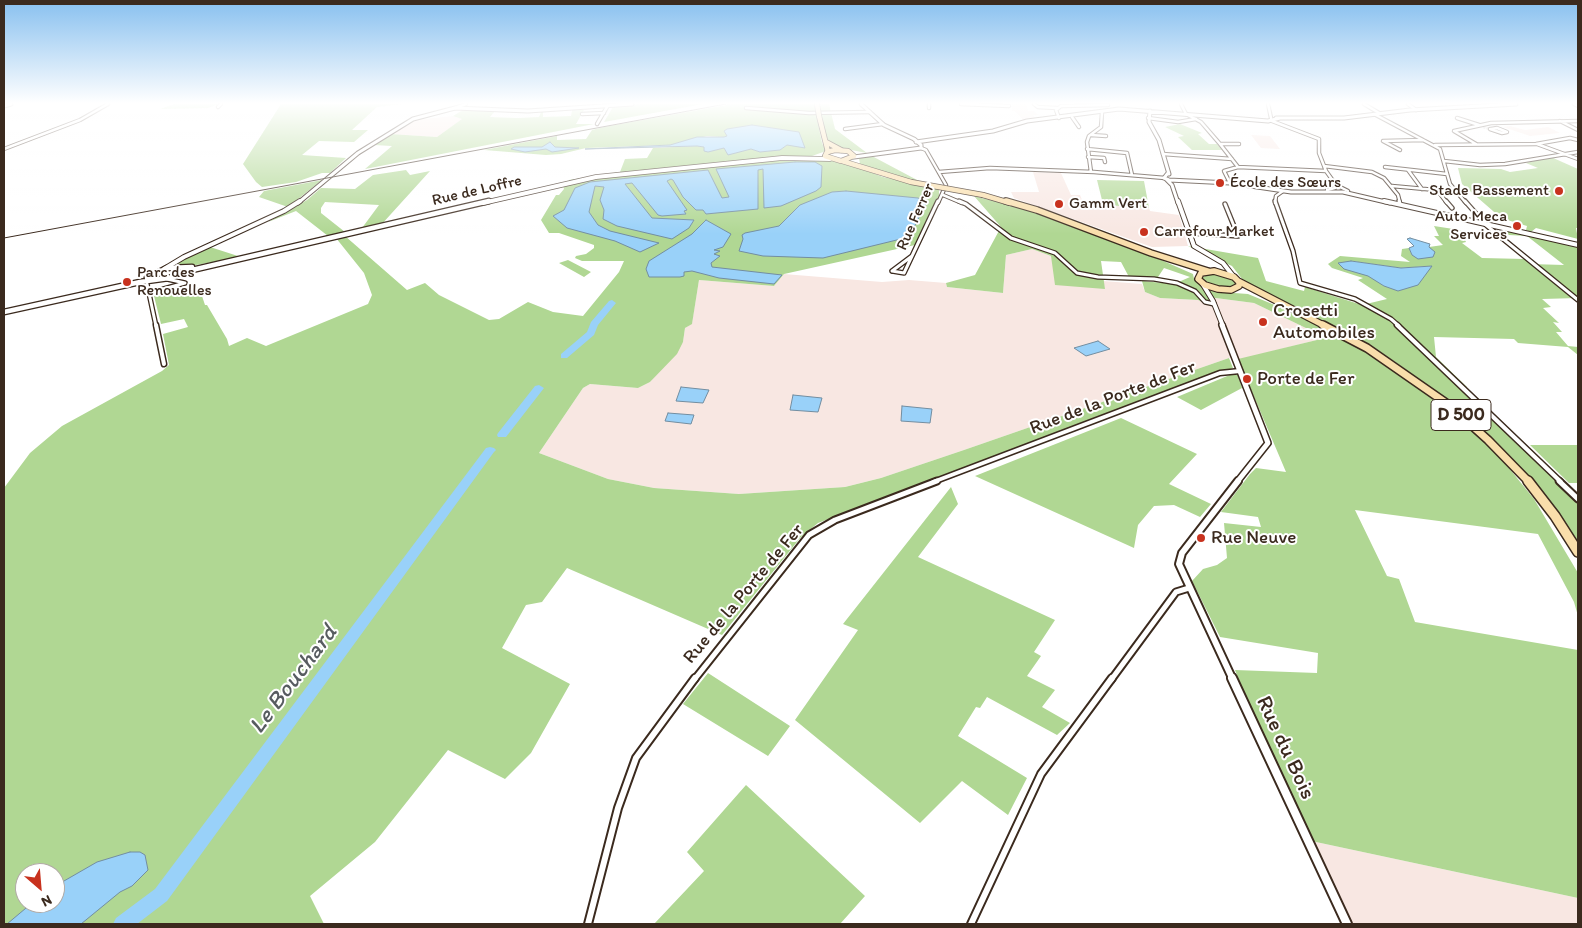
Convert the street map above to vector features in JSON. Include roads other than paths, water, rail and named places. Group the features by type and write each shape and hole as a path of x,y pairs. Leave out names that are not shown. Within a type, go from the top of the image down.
{"main road":[{"path":"825,147 826,157 830,159 910,182 983,195 1037,210 1151,253 1198,276 1202,283 1223,290 1231,290 1238,287 1236,279 1151,253"},
{"path":"833,147 851,152 857,164 876,172"},
{"path":"827,153 841,150"},
{"name":"Rue de Loffre","path":"159,279 178,277 234,260 596,177 827,153"},
{"name":"Rue de Loffre","path":"801,157 830,159"},
{"path":"842,161 853,158"},
{"name":"Rue de Loffre","path":"154,274 164,269 234,260"},
{"path":"178,268 183,270 178,277"},
{"path":"1198,276 1211,271"},
{"path":"109,288 154,274 154,278 159,279"},
{"path":"4,312 109,288 159,279"},
{"name":"D 500","path":"1236,279 1309,317 1392,364 1429,389 1466,420 1529,482 1555,516 1578,552"},
{"name":"D 500","path":"1231,290 1253,294 1309,317"}],"street":[{"path":"164,269 177,260 259,224 292,206 367,147"},
{"path":"1160,147 1166,177 1172,185 1196,249 1224,264 1236,279"},
{"path":"1223,147 1238,167"},
{"path":"1319,147 1319,153 1326,171 1336,187"},
{"path":"1395,147 1400,150"},
{"path":"1437,147 1442,151 1450,184 1485,223 1578,300"},
{"path":"1545,147 1578,159"},
{"path":"853,158 921,148"},
{"name":"Rue Ferrer","path":"912,256 892,272 904,273 946,184 926,150 921,148"},
{"path":"1091,172 1087,149 1128,153 1132,175"},
{"path":"851,152 870,154"},
{"path":"1444,161 1477,165 1505,164 1578,152"},
{"path":"1163,154 1232,159"},
{"path":"1088,158 1105,162"},
{"path":"1324,166 1372,172 1386,179 1398,196 1400,204"},
{"path":"1230,183 1224,171 1238,167 1326,171"},
{"path":"1385,167 1447,174"},
{"path":"939,172 990,168 1091,172 1230,183 1283,192 1317,191 1336,187"},
{"path":"1408,170 1422,189"},
{"path":"1166,177 1173,178"},
{"path":"1172,185 1173,178"},
{"path":"1391,186 1458,192"},
{"path":"1317,191 1336,187 1370,197 1578,244"},
{"path":"1327,190 1370,197"},
{"path":"1437,190 1452,208"},
{"path":"1283,192 1276,196 1275,203 1294,251 1300,283 1358,300 1390,319 1578,499"},
{"path":"942,195 966,204 1011,238 1053,251 1068,268 1077,272 1098,277 1174,282 1190,288 1204,301 1213,303"},
{"path":"1189,233 1239,235 1232,225 1225,204"},
{"path":"273,251 286,245"},
{"path":"177,260 174,264 178,268"},
{"path":"1211,271 1224,269 1224,264"},
{"path":"149,293 185,283 178,277"},
{"path":"971,924 1041,774 1176,592 1189,588 1179,561 1195,536 1267,445 1213,303 1202,283"},
{"path":"147,284 164,364"},
{"path":"1213,303 1214,293 1223,290"},
{"name":"Rue de la Porte de Fer","path":"588,924 618,808 636,758 711,657 809,535 829,523 1220,373 1240,372"},
{"name":"Rue du Bois","path":"1189,588 1347,924"}],"water":[{"path":"514,147 579,148 552,152 546,149 525,152 511,149"},
{"path":"621,147 648,147 585,149"},
{"path":"704,147 784,147 780,150 760,152 751,149 728,155 724,148 708,152 704,151"},
{"path":"815,162 822,166 821,187 781,206 764,208 763,169 758,170 758,209 706,214 703,210 696,210 683,197 671,179 667,181 687,210 684,211 686,214 662,216 658,215 632,183 625,184 652,218 694,220 689,228 672,239 617,226 603,219 604,210 600,200 604,187 595,186 589,212 598,225 610,231 659,243 640,252 615,241 567,228 553,216 564,210 575,188 590,182 708,170 722,198 729,197 716,169"},
{"path":"846,191 918,198 927,202 909,237 823,258 763,256 739,251 743,239 742,235 745,233 779,226 800,205 832,192"},
{"path":"706,220 731,234 723,247 714,250 720,251 714,254 720,256 711,263 712,267 782,275 774,284 719,278 692,271 684,272 684,276 680,277 649,277 646,269 649,261 692,234"},
{"path":"1410,238 1430,244 1429,247 1435,252 1433,257 1418,259 1412,255 1409,248 1414,246 1407,239"},
{"path":"1351,261 1401,268 1432,266 1418,285 1398,291 1384,286 1368,276 1344,269 1338,263"},
{"path":"1098,341 1110,349 1086,356 1074,348"},
{"path":"681,387 709,390 703,403 676,401"},
{"path":"793,395 822,398 818,412 790,410"},
{"path":"902,406 932,409 930,423 901,421"},
{"path":"668,413 694,415 691,424 665,421"},
{"path":"130,852 140,852 145,855 148,870 132,886 120,892 81,924 7,924 20,913 65,913 65,880 97,862"}],"waterway":[{"name":"Le Bouchard","path":"564,356 591,333 594,324 612,303"},
{"name":"Le Bouchard","path":"502,435 539,388"},
{"name":"Le Bouchard","path":"122,924 161,895 490,450"}],"railway":[{"path":"4,238 493,147"}],"place":[{"name":"École des Sœurs","path":"1220,183"},
{"name":"Stade Bassement","path":"1559,191"},
{"name":"Gamm Vert","path":"1059,204"},
{"name":"Auto Meca Services","path":"1517,226"},
{"name":"Carrefour Market","path":"1144,232"},
{"name":"Parc des Renouelles","path":"127,282"},
{"name":"Crosetti Automobiles","path":"1263,322"},
{"name":"Porte de Fer","path":"1247,379"},
{"name":"Rue Neuve","path":"1201,538"}]}
